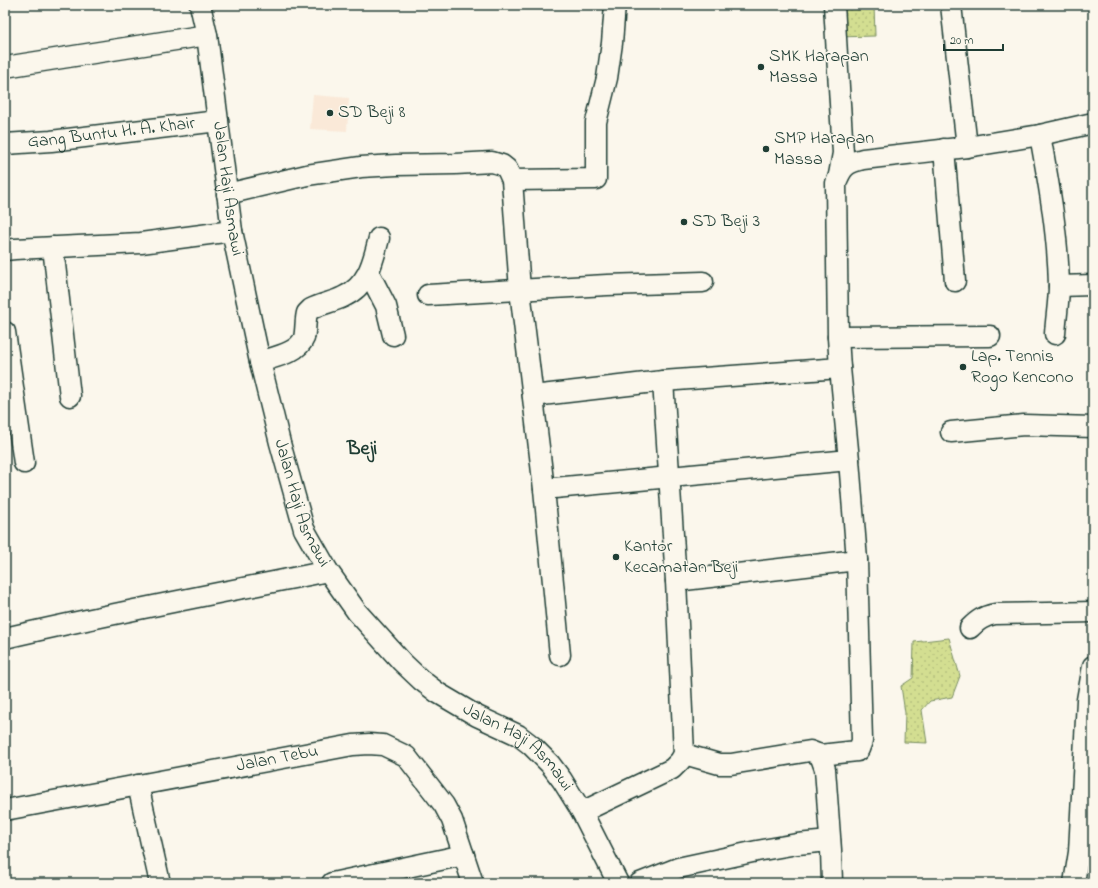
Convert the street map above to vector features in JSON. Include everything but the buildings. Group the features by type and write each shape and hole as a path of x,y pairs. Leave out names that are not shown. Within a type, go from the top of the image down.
{"street":[{"name":"Jalan Haji Asmawi","path":"200,5 207,35 232,231 260,362 285,464 302,522 328,571 357,612 421,680 477,716 518,735 550,764 582,812 618,883"},
{"path":"512,180 596,179 596,122 612,43 614,5"},
{"path":"684,754 719,764 731,764 810,751 820,755 857,751 862,741 857,560 838,337 836,183 843,153 834,5"},
{"path":"951,5 967,147"},
{"path":"5,67 207,35"},
{"name":"Gang Buntu H. A. Khair","path":"5,144 51,141 218,122"},
{"path":"839,175 844,168 852,162 863,159 967,147 1040,135 1093,123"},
{"path":"1040,135 1050,194 1059,286 1055,334"},
{"path":"944,149 955,281"},
{"path":"227,194 307,175 362,167 492,162 502,164 507,169 512,180 520,290 544,489 560,655"},
{"path":"5,250 141,243 232,231"},
{"path":"260,362 293,350 304,338 307,313 317,306 344,297 359,287 369,273 379,238"},
{"path":"53,247 70,396"},
{"path":"369,273 386,306 393,335"},
{"path":"428,295 703,282"},
{"path":"1059,286 1093,285"},
{"path":"5,332 24,463"},
{"path":"838,337 990,336"},
{"path":"533,396 663,381 840,368"},
{"path":"582,812 672,769 680,761 684,754 676,581 663,381"},
{"path":"951,432 1024,425 1093,427"},
{"path":"544,489 849,460"},
{"path":"676,581 857,560"},
{"path":"5,638 147,606 328,571"},
{"path":"970,628 985,615 1093,612"},
{"path":"1074,883 1079,852 1086,831 1084,736 1086,700 1090,695 1093,666"},
{"name":"Jalan Tebu","path":"5,810 353,745 369,744 383,746 406,756 444,805 452,820 473,883"},
{"path":"820,755 825,769 832,883"},
{"path":"138,785 160,883"},
{"path":"640,883 678,868 714,860 797,844 830,841"},
{"path":"332,883 464,855"}],"shaded area":[{"name":"SD Beji 8","path":"313,95 349,98 347,131 310,129"}],"green space":[{"path":"837,5 874,5 875,36 837,37"},
{"path":"949,638 960,676 952,697 930,701 922,710 927,743 904,742 905,713 901,686 913,678 914,642"}],"place":[{"name":"SMK Harapan Massa","path":"761,67"},
{"name":"SD Beji 8","path":"330,113"},
{"name":"SMP Harapan Massa","path":"766,149"},
{"name":"SD Beji 3","path":"684,222"},
{"name":"Lap. Tennis Rogo Kencono","path":"963,367"},
{"name":"Kantor Kecamatan Beji","path":"616,557"}],"district":[{"name":"Beji","path":"362,449"}]}
